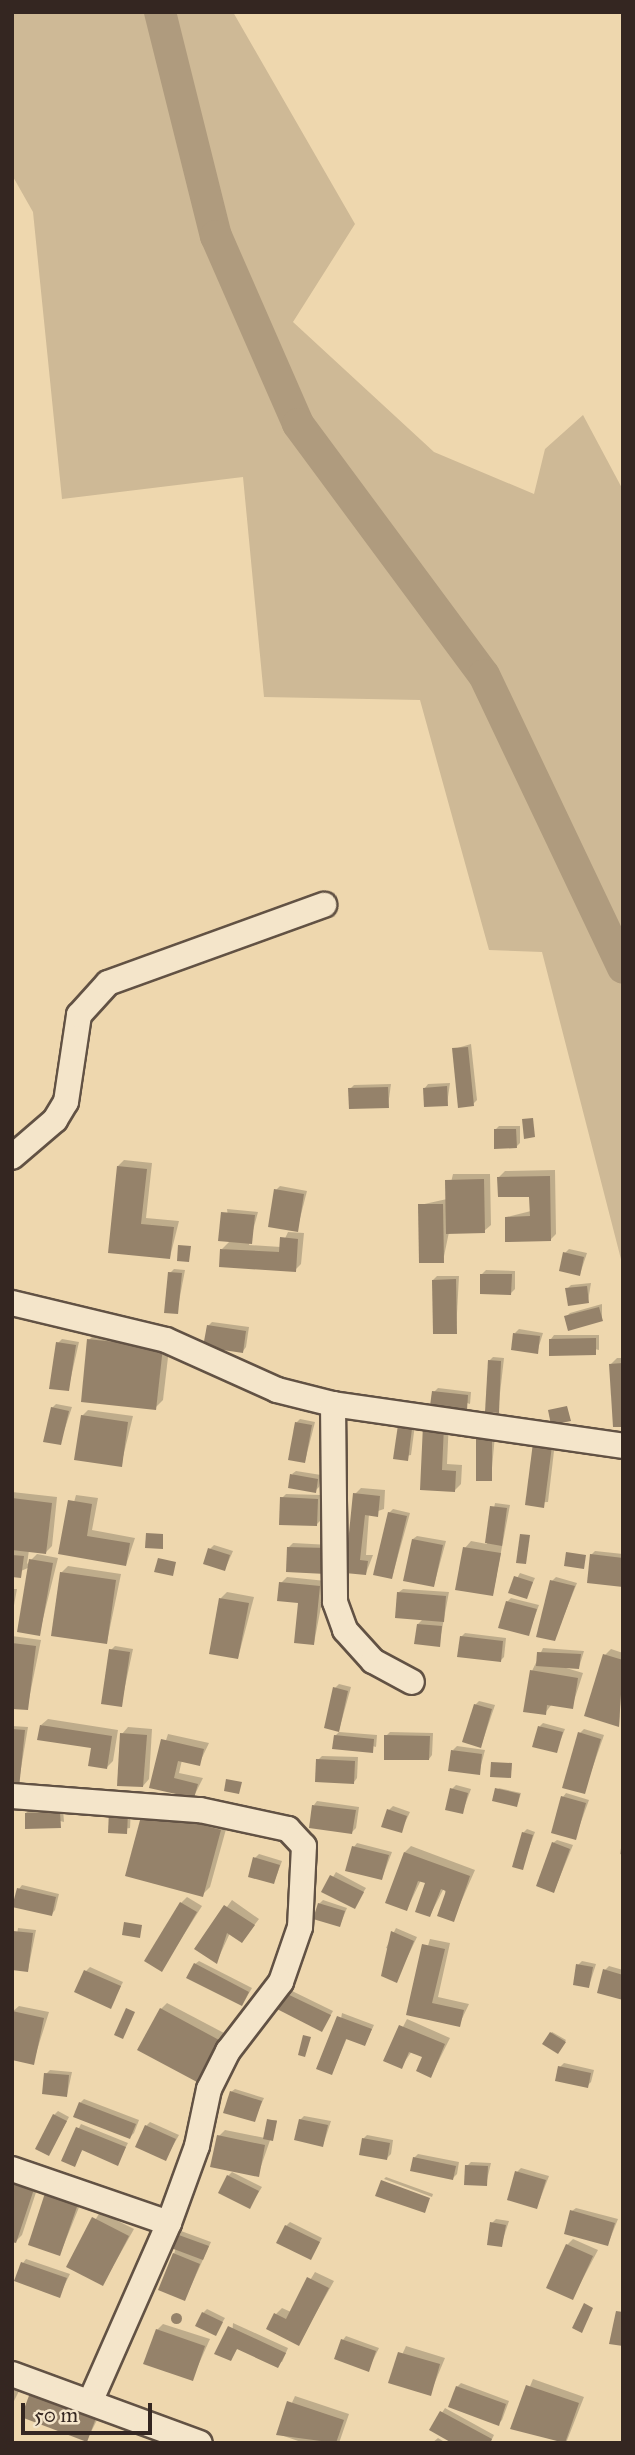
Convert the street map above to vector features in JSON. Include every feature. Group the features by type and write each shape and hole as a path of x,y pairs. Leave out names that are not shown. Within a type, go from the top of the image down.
{"street":[{"path":"12,1157 55,1120 66,1102 79,1015 108,983 324,905"},
{"path":"12,1303 166,1339 277,1390 333,1404 623,1446"},
{"path":"333,1404 335,1602 345,1630 373,1661 412,1682"},
{"path":"12,1796 200,1810 288,1829 304,1846 300,1927 281,1982 228,2051 209,2089 197,2146 169,2223 91,2400"},
{"path":"12,2169 169,2223"},
{"path":"12,2374 91,2400 200,2443"}],"shaded area":[{"path":"12,12 233,12 355,224 293,322 434,452 534,494 545,449 583,415 623,490 623,1267 542,952 489,950 420,700 264,697 243,477 62,499 33,212 12,175"}],"building":[{"path":"468,1047 474,1106 458,1108 452,1048"},
{"path":"447,1086 448,1106 424,1107 423,1088"},
{"path":"388,1087 389,1108 349,1109 348,1088"},
{"path":"533,1118 535,1137 524,1139 522,1119"},
{"path":"494,1129 516,1129 517,1148 494,1149"},
{"path":"117,1166 147,1169 141,1224 174,1227 170,1259 108,1253"},
{"path":"550,1176 551,1241 505,1242 505,1217 530,1216 529,1197 498,1197 497,1177"},
{"path":"484,1179 485,1233 446,1234 445,1180"},
{"path":"274,1189 304,1194 298,1232 268,1227"},
{"path":"418,1204 443,1204 444,1263 419,1263"},
{"path":"221,1212 255,1215 252,1244 218,1241"},
{"path":"280,1237 298,1239 296,1272 219,1267 220,1249 279,1252"},
{"path":"178,1245 191,1246 189,1262 177,1261"},
{"path":"563,1252 584,1257 580,1276 559,1271"},
{"path":"168,1272 182,1273 178,1314 164,1313"},
{"path":"480,1274 512,1274 511,1295 480,1294"},
{"path":"456,1279 457,1334 433,1334 432,1280"},
{"path":"587,1286 589,1303 568,1306 565,1288"},
{"path":"599,1307 603,1321 568,1331 564,1316"},
{"path":"207,1325 246,1331 243,1353 203,1347"},
{"path":"513,1333 540,1336 538,1354 511,1350"},
{"path":"596,1338 596,1355 549,1356 549,1339"},
{"path":"87,1339 163,1347 156,1410 81,1402"},
{"path":"56,1342 76,1345 69,1391 49,1389"},
{"path":"488,1360 501,1361 499,1413 485,1412"},
{"path":"623,1363 623,1427 613,1427 609,1364"},
{"path":"432,1391 468,1395 467,1410 430,1406"},
{"path":"567,1406 571,1421 551,1425 548,1410"},
{"path":"51,1407 69,1411 61,1445 43,1442"},
{"path":"81,1415 128,1422 122,1467 74,1460"},
{"path":"399,1418 413,1420 408,1461 393,1459"},
{"path":"295,1422 312,1425 305,1463 288,1460"},
{"path":"423,1425 444,1426 442,1470 456,1471 455,1492 420,1490"},
{"path":"534,1435 553,1438 544,1508 525,1505"},
{"path":"476,1438 492,1438 492,1481 476,1481"},
{"path":"290,1474 318,1479 316,1493 288,1488"},
{"path":"353,1493 380,1496 378,1517 365,1515 360,1560 368,1561 366,1575 345,1573"},
{"path":"280,1497 318,1499 317,1526 279,1525"},
{"path":"12,1498 52,1503 46,1554 12,1550"},
{"path":"68,1500 92,1504 87,1536 130,1543 126,1566 58,1554"},
{"path":"490,1506 507,1508 502,1546 485,1543"},
{"path":"388,1512 407,1516 392,1579 373,1575"},
{"path":"146,1533 163,1534 163,1549 145,1548"},
{"path":"520,1534 530,1535 526,1564 516,1563"},
{"path":"412,1539 443,1545 434,1587 403,1581"},
{"path":"287,1547 327,1548 326,1574 286,1572"},
{"path":"463,1547 501,1553 493,1596 455,1590"},
{"path":"208,1548 230,1555 225,1571 203,1564"},
{"path":"566,1552 586,1555 584,1569 564,1566"},
{"path":"590,1554 623,1558 623,1587 587,1583"},
{"path":"12,1555 24,1556 21,1578 12,1577"},
{"path":"158,1558 176,1562 173,1576 154,1572"},
{"path":"29,1559 53,1563 40,1636 17,1632"},
{"path":"60,1572 116,1580 107,1644 51,1636"},
{"path":"514,1576 533,1582 527,1599 508,1593"},
{"path":"550,1580 575,1586 555,1641 536,1637"},
{"path":"279,1582 320,1586 314,1645 294,1643 298,1603 277,1601"},
{"path":"397,1592 446,1596 444,1622 395,1618"},
{"path":"219,1598 249,1603 238,1659 209,1654"},
{"path":"506,1601 537,1609 529,1636 498,1628"},
{"path":"417,1624 442,1626 440,1647 414,1644"},
{"path":"460,1636 503,1641 501,1662 457,1657"},
{"path":"12,1643 36,1646 28,1710 12,1709"},
{"path":"109,1649 130,1652 122,1707 101,1704"},
{"path":"537,1652 581,1654 579,1669 536,1666"},
{"path":"603,1654 623,1660 619,1727 584,1716"},
{"path":"530,1670 578,1678 573,1709 547,1705 546,1715 523,1712"},
{"path":"333,1687 348,1691 339,1732 324,1728"},
{"path":"474,1704 492,1709 481,1748 462,1742"},
{"path":"40,1725 112,1736 107,1769 88,1766 91,1748 37,1740"},
{"path":"538,1726 563,1732 557,1753 532,1747"},
{"path":"12,1729 25,1730 19,1788 12,1787"},
{"path":"578,1732 601,1739 585,1794 562,1788"},
{"path":"120,1733 147,1735 143,1787 117,1786"},
{"path":"334,1735 374,1739 373,1753 332,1749"},
{"path":"384,1735 430,1736 429,1760 384,1760"},
{"path":"161,1739 204,1749 200,1766 178,1761 174,1778 198,1784 194,1798 149,1788"},
{"path":"451,1750 482,1754 480,1775 448,1771"},
{"path":"316,1759 355,1761 354,1784 315,1782"},
{"path":"491,1762 512,1763 511,1778 490,1777"},
{"path":"226,1779 242,1782 239,1794 224,1791"},
{"path":"450,1788 468,1793 463,1814 445,1810"},
{"path":"495,1788 520,1794 517,1807 492,1801"},
{"path":"561,1796 586,1803 576,1840 551,1833"},
{"path":"312,1805 356,1810 352,1834 309,1828"},
{"path":"143,1809 221,1830 203,1897 125,1876"},
{"path":"387,1809 407,1816 402,1833 381,1827"},
{"path":"109,1811 128,1812 127,1834 108,1833"},
{"path":"60,1812 61,1828 25,1829 25,1813"},
{"path":"522,1832 533,1835 523,1870 512,1867"},
{"path":"552,1842 570,1849 554,1893 536,1886"},
{"path":"352,1846 389,1855 382,1880 345,1871"},
{"path":"404,1852 470,1876 454,1922 437,1916 446,1891 441,1889 430,1917 415,1912 425,1883 418,1881 407,1911 385,1903"},
{"path":"253,1857 280,1865 274,1884 248,1877"},
{"path":"330,1875 364,1892 355,1909 321,1892"},
{"path":"17,1888 56,1897 52,1916 12,1907"},
{"path":"180,1902 197,1912 162,1972 144,1961"},
{"path":"318,1903 345,1911 340,1927 313,1919"},
{"path":"224,1905 255,1925 242,1943 227,1933 217,1964 194,1949"},
{"path":"124,1922 142,1925 140,1938 122,1935"},
{"path":"13,1931 33,1933 28,1972 12,1970"},
{"path":"391,1931 414,1941 397,1983 381,1976"},
{"path":"422,1944 445,1949 432,2003 464,2010 460,2027 406,2015"},
{"path":"194,1963 249,1992 242,2006 186,1978"},
{"path":"576,1964 593,1967 589,1988 573,1985"},
{"path":"603,1969 623,1975 623,2000 597,1993"},
{"path":"84,1970 121,1986 111,2009 74,1992"},
{"path":"283,1992 331,2015 322,2032 275,2008"},
{"path":"126,2008 135,2012 123,2039 114,2035"},
{"path":"160,2008 219,2040 197,2082 137,2050"},
{"path":"12,2011 44,2018 34,2065 12,2060"},
{"path":"337,2016 372,2029 365,2046 346,2039 332,2075 316,2069"},
{"path":"399,2025 445,2044 431,2078 416,2071 422,2057 409,2052 402,2069 383,2061"},
{"path":"550,2032 566,2042 558,2054 542,2044"},
{"path":"303,2035 311,2037 305,2057 298,2055"},
{"path":"558,2066 591,2073 588,2088 555,2081"},
{"path":"44,2073 69,2075 67,2097 42,2094"},
{"path":"230,2091 262,2101 255,2122 223,2113"},
{"path":"79,2102 136,2124 130,2139 73,2117"},
{"path":"53,2114 67,2121 49,2156 35,2149"},
{"path":"267,2119 277,2121 273,2141 263,2139"},
{"path":"299,2119 328,2125 323,2147 294,2140"},
{"path":"145,2125 176,2139 166,2161 135,2147"},
{"path":"76,2127 126,2147 118,2166 82,2150 75,2167 61,2161"},
{"path":"217,2135 265,2145 259,2177 210,2167"},
{"path":"362,2138 390,2143 387,2160 359,2155"},
{"path":"413,2157 456,2166 453,2180 410,2171"},
{"path":"465,2165 488,2166 487,2186 464,2185"},
{"path":"515,2171 546,2180 537,2209 507,2200"},
{"path":"12,2172 37,2180 16,2243 12,2242"},
{"path":"227,2175 259,2191 250,2209 218,2193"},
{"path":"381,2180 430,2198 425,2213 375,2196"},
{"path":"46,2190 79,2201 60,2256 28,2245"},
{"path":"570,2210 615,2223 608,2246 564,2234"},
{"path":"92,2217 129,2236 103,2286 66,2267"},
{"path":"490,2222 506,2225 502,2247 487,2245"},
{"path":"285,2225 320,2242 311,2260 276,2243"},
{"path":"176,2234 209,2246 203,2260 171,2248"},
{"path":"566,2244 593,2256 573,2300 546,2288"},
{"path":"173,2253 200,2264 185,2301 158,2290"},
{"path":"21,2262 67,2278 60,2298 14,2281"},
{"path":"307,2277 329,2288 299,2346 266,2329 274,2313 286,2319"},
{"path":"584,2303 593,2308 582,2333 572,2328"},
{"path":"616,2311 623,2312 623,2346 609,2344"},
{"path":"202,2312 223,2322 216,2336 195,2326"},
{"path":"176,2313 180,2314 180,2322 176,2323 172,2322 171,2318 172,2314"},
{"path":"228,2326 286,2353 278,2368 237,2349 231,2361 214,2354"},
{"path":"156,2329 205,2346 193,2381 143,2364"},
{"path":"341,2339 376,2351 369,2372 334,2359"},
{"path":"398,2352 440,2364 431,2396 388,2383"},
{"path":"526,2385 579,2403 565,2443 510,2429"},
{"path":"456,2386 506,2404 499,2426 448,2407"},
{"path":"30,2393 96,2418 87,2442 21,2417"},
{"path":"287,2401 344,2420 336,2443 276,2435"},
{"path":"440,2411 492,2439 490,2443 452,2443 429,2430"}],"waterway":[{"path":"160,12 216,236 298,424 484,675 623,968"}]}
